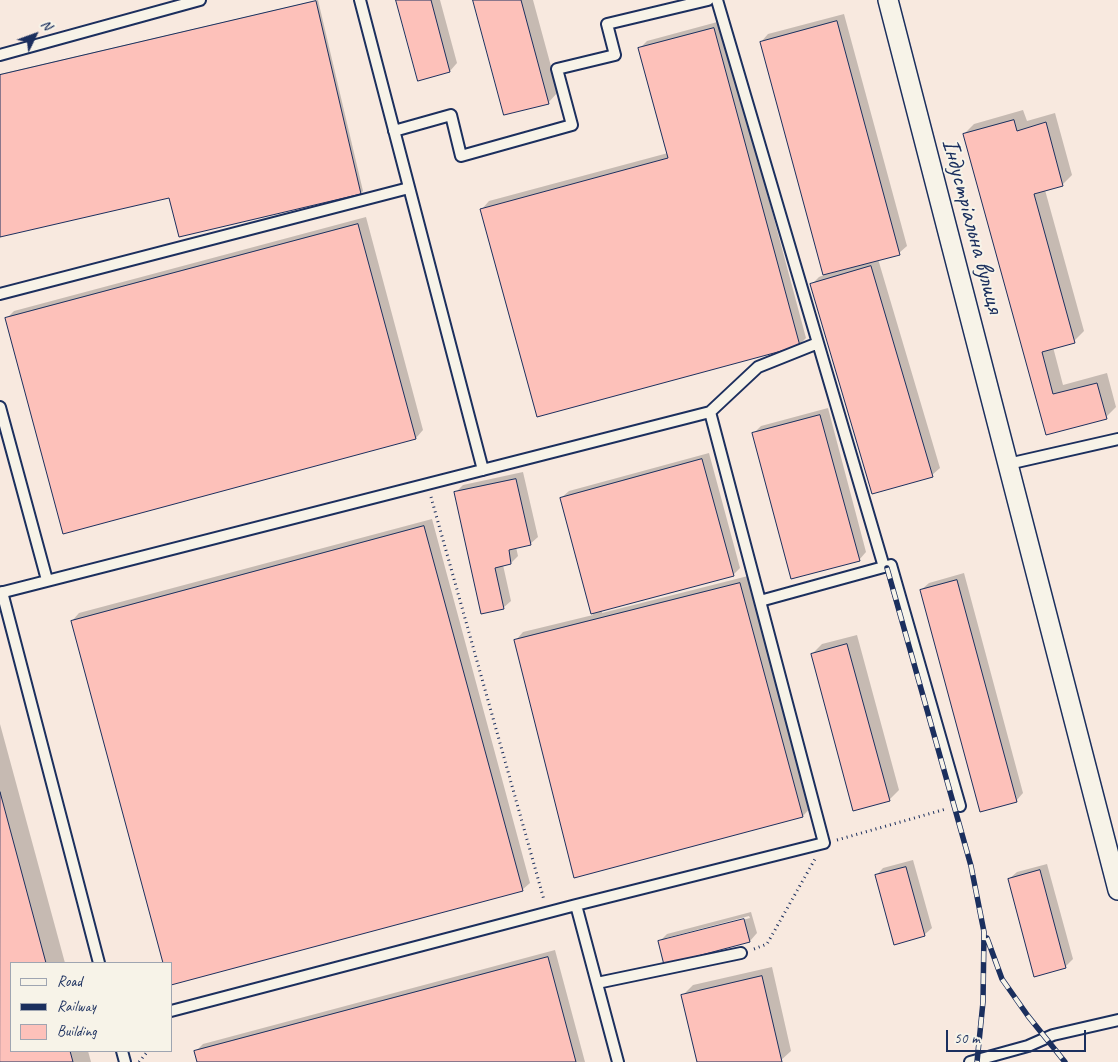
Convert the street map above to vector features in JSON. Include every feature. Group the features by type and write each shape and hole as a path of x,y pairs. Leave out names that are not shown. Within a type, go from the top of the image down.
{"street":[{"name":"Індустріальна вулиця","path":"888,0 1118,890"}],"lane":[{"path":"0,55 200,0"},
{"path":"360,0 483,470"},
{"path":"394,131 451,114 461,156 572,124 557,69 615,54 607,24 708,0"},
{"path":"717,0 884,567"},
{"path":"0,294 409,188"},
{"path":"99,962 1,592 710,412 758,367 818,343"},
{"path":"0,407 48,580"},
{"path":"172,1011 576,905 824,843 710,412"},
{"path":"1008,464 1118,439"},
{"path":"760,601 891,565 960,806"},
{"path":"576,905 618,1062"},
{"path":"596,983 741,953"},
{"path":"970,1062 1028,1046 1053,1035 1118,1020"}],"path":[{"path":"427,484 548,913"},
{"path":"741,953 767,944 824,843 960,806"},
{"path":"139,1062 147,1052"}],"building":[{"path":"396,0 431,0 450,72 418,81"},
{"path":"473,0 521,0 549,104 504,115"},
{"path":"316,1 361,194 179,237 169,198 0,237 0,75"},
{"path":"837,21 900,255 823,275 760,42"},
{"path":"714,28 800,346 537,417 480,209 668,158 638,48"},
{"path":"1014,120 1017,131 1046,122 1063,186 1034,194 1075,343 1042,352 1053,394 1097,383 1107,419 1046,435 963,134"},
{"path":"358,224 416,439 63,534 5,318"},
{"path":"871,266 933,477 872,494 810,284"},
{"path":"820,415 860,561 791,579 752,433"},
{"path":"702,459 734,576 591,614 560,498"},
{"path":"516,479 531,545 509,550 511,564 495,568 504,609 481,614 454,492"},
{"path":"424,526 523,891 172,985 172,962 163,962 71,621"},
{"path":"957,580 1017,802 980,812 920,590"},
{"path":"740,583 803,817 574,878 514,640"},
{"path":"847,644 890,801 853,811 811,654"},
{"path":"0,792 46,962 10,962 10,1052 70,1052 73,1062 0,1062"},
{"path":"906,867 925,936 894,945 875,875"},
{"path":"1040,870 1066,968 1034,977 1008,879"},
{"path":"744,919 750,942 664,965 658,941"},
{"path":"548,957 576,1062 197,1062 194,1051"},
{"path":"762,976 782,1062 697,1062 681,995"}],"railway":[{"path":"887,568 971,866 984,932 983,1002 977,1062"},
{"path":"987,938 1002,979 1028,1016 1065,1062"}]}
